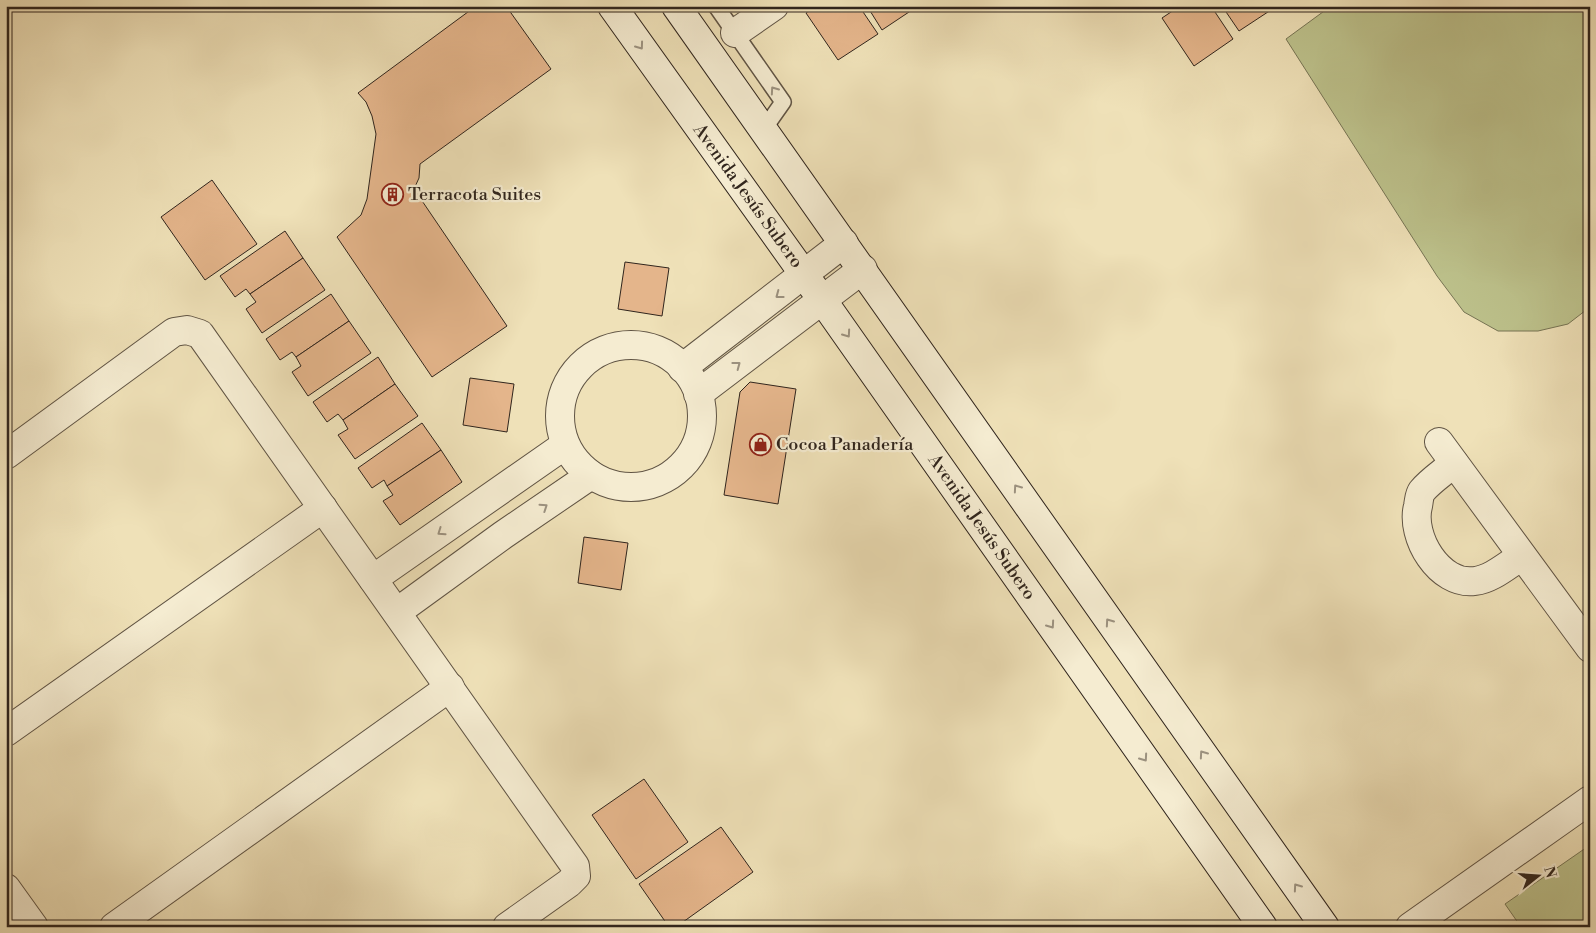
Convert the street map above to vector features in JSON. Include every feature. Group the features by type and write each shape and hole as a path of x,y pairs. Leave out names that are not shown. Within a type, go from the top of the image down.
{"street":[{"name":"Avenida Jesús Subero","path":"612,6 805,275 1262,927"},
{"path":"676,6 1325,927"},
{"path":"735,33 774,6"},
{"path":"682,368 805,275 844,242"},
{"path":"698,394 863,269"},
{"path":"6,455 174,332 187,330 200,334 398,612 575,866 576,876 569,884 507,927"},
{"path":"639,346 663,353 682,368 698,394 702,416 698,438 689,458 673,474 654,484 632,488 610,484 591,475 576,462 566,444 560,425 560,406 566,386 577,370 592,357 615,347 639,346"},
{"path":"373,579 566,444"},
{"path":"1522,556 1491,576 1474,582 1456,579 1433,562 1419,538 1415,518 1421,492 1447,452 1590,648"},
{"path":"398,612 503,535 591,475"},
{"path":"6,732 323,508"},
{"path":"114,927 450,687"},
{"path":"1410,927 1590,800"},
{"path":"6,888 34,927"}],"lane":[{"path":"716,6 783,102 764,130"}],"green space":[{"path":"1331,6 1590,6 1590,307 1568,324 1538,331 1498,331 1464,312 1437,276 1286,39"},
{"path":"1590,845 1590,927 1521,927 1505,904"}],"building":[{"name":"Terracota Suites","path":"476,6 506,6 551,69 420,164 419,178 414,189 507,326 432,377 337,237 361,215 367,199 376,134 372,116 366,102 358,93"},
{"path":"816,6 859,6 878,34 838,60 806,13"},
{"path":"867,6 918,6 882,30"},
{"path":"1180,6 1211,6 1233,39 1194,66 1162,18"},
{"path":"1222,6 1277,6 1239,31"},
{"path":"212,180 257,244 205,280 161,217"},
{"path":"285,231 303,258 250,294 246,289 235,297 220,276"},
{"path":"303,258 325,290 262,333 246,309 256,302 250,294"},
{"path":"625,262 669,268 662,316 618,309"},
{"path":"331,294 349,321 296,357 292,352 280,360 266,339"},
{"path":"349,321 371,353 308,396 292,372 301,366 296,357"},
{"path":"378,357 395,384 343,420 338,414 327,422 313,402"},
{"path":"470,378 514,384 507,432 463,425"},
{"name":"Cocoa Panadería","path":"750,382 796,389 778,504 724,495 740,392"},
{"path":"395,384 418,416 355,459 338,435 348,429 343,420"},
{"path":"422,423 441,450 387,486 384,480 372,488 358,468"},
{"path":"441,450 462,482 400,525 383,501 393,495 387,486"},
{"path":"584,537 628,543 621,590 578,583"},
{"path":"644,779 688,842 636,879 592,815"},
{"path":"721,827 753,872 676,927 669,927 639,884"}],"place":[{"name":"Terracota Suites","path":"392,194"},
{"name":"Cocoa Panadería","path":"760,444"}]}
